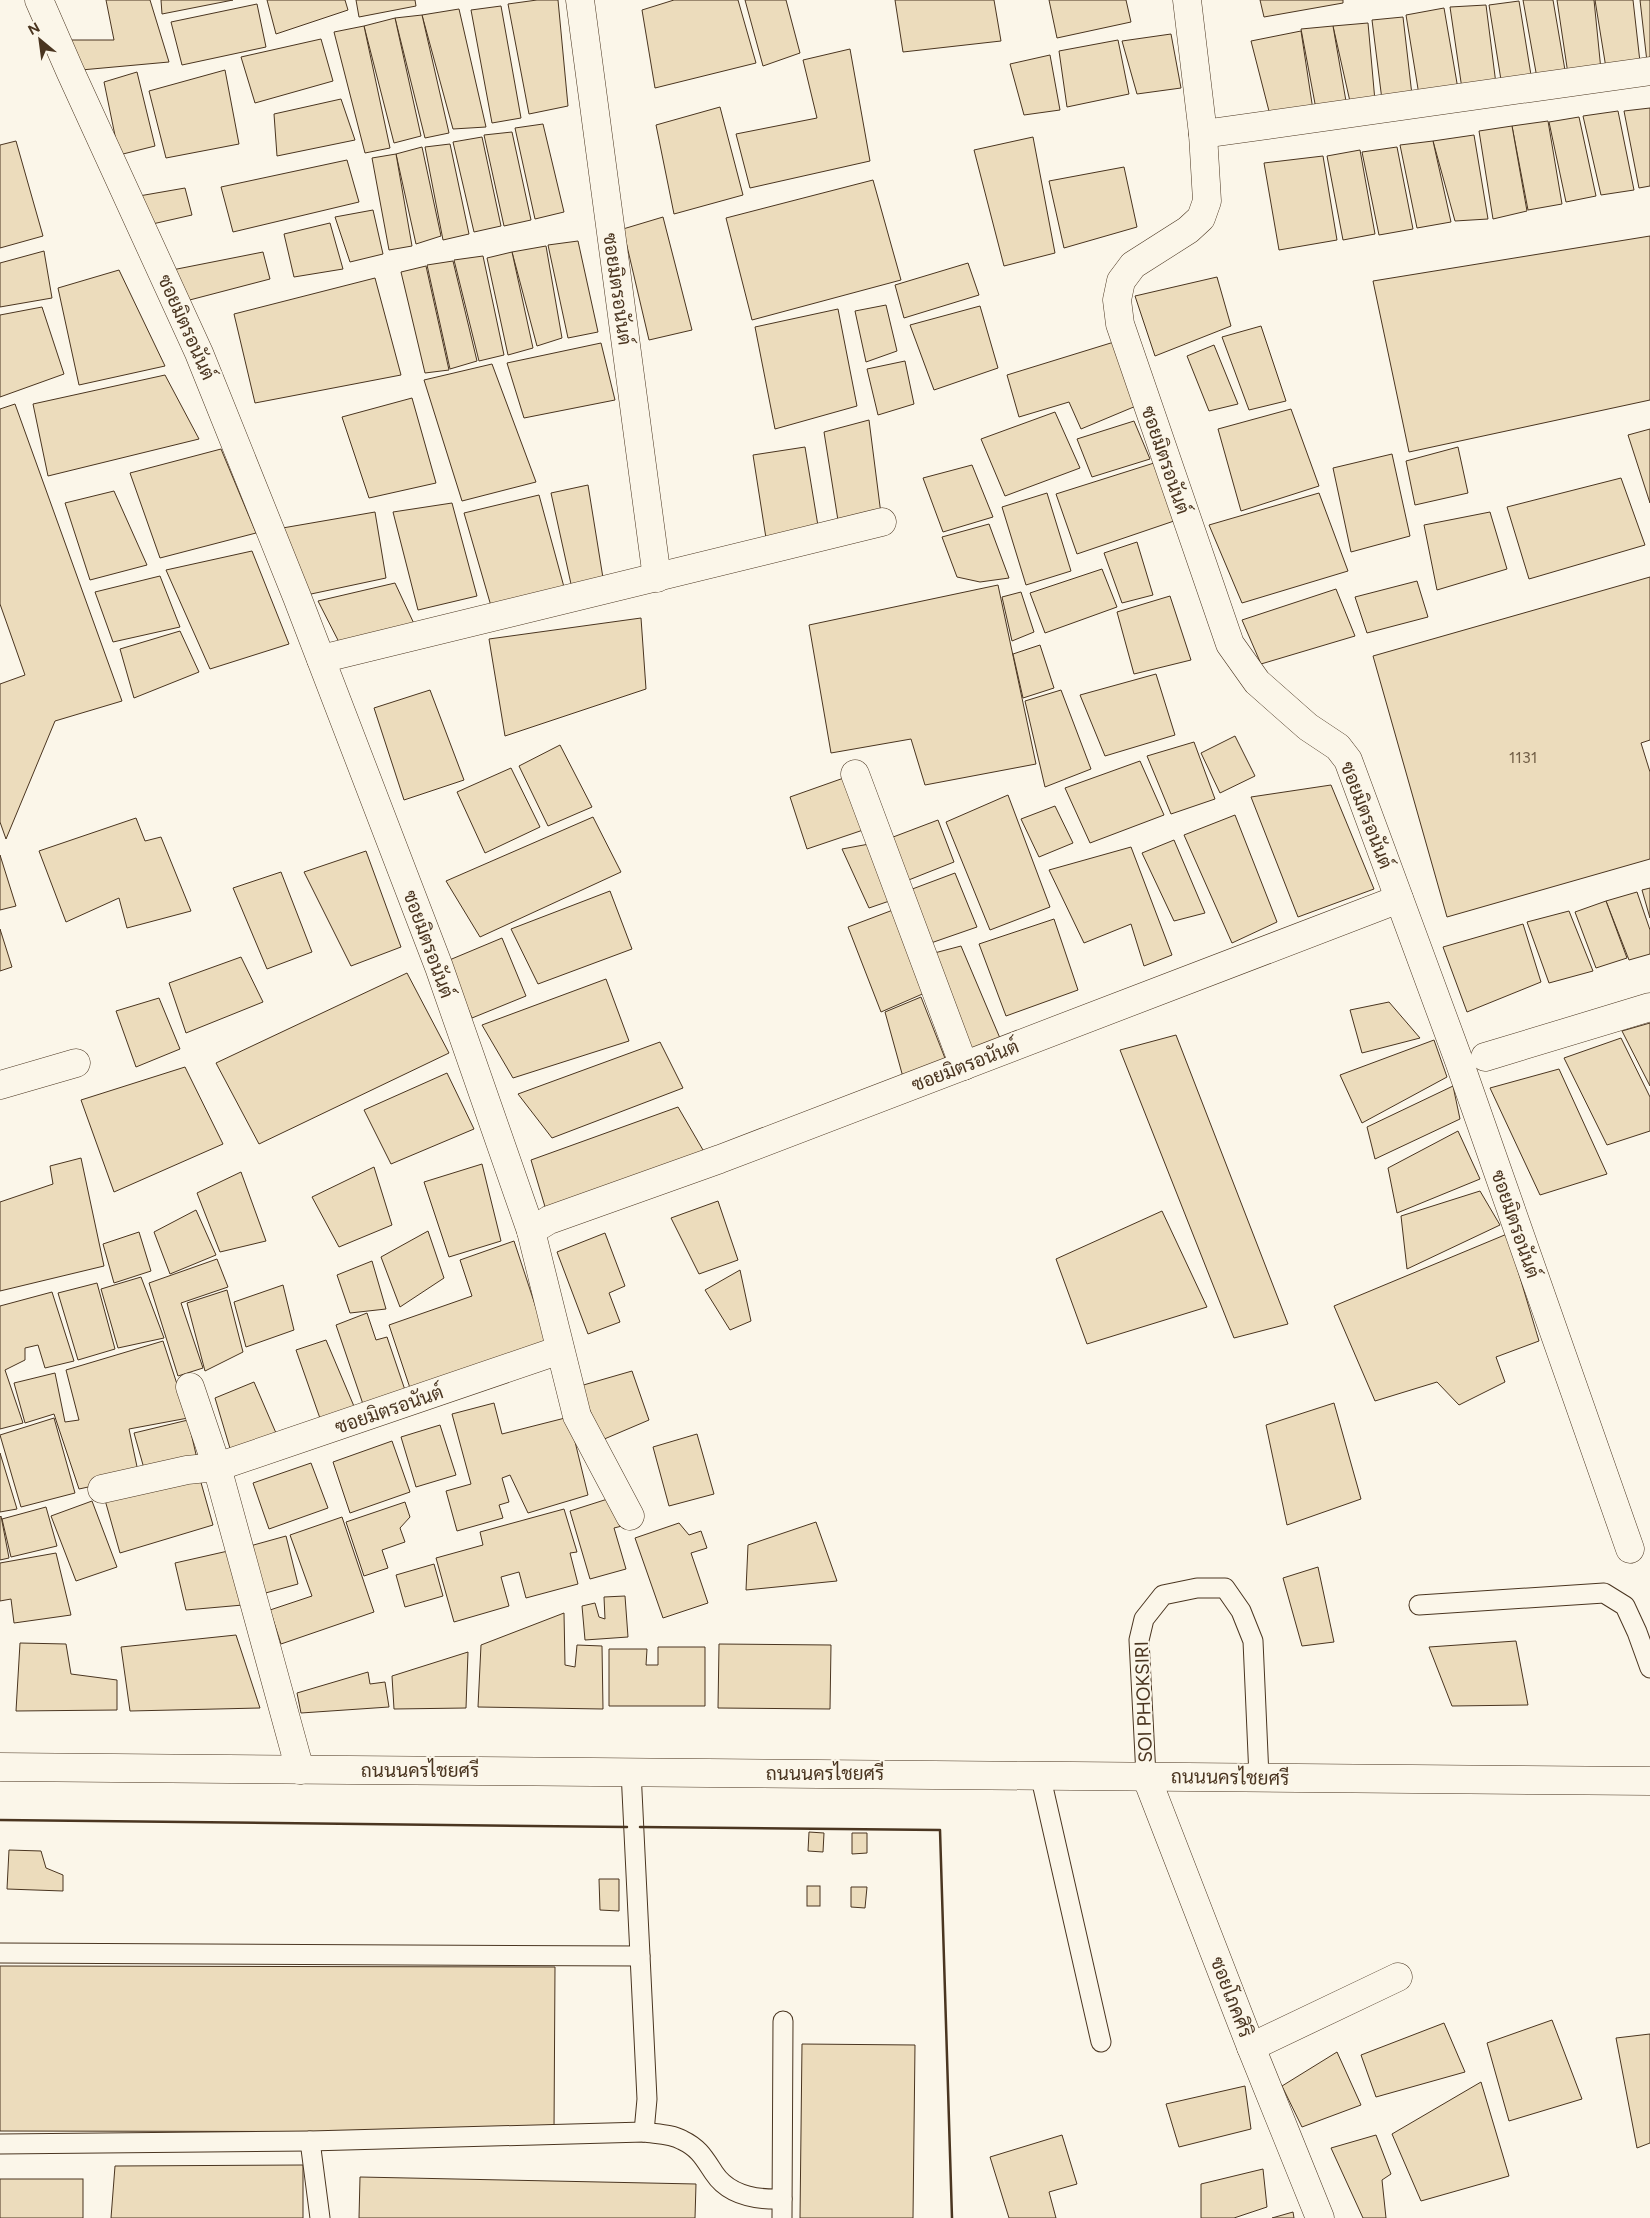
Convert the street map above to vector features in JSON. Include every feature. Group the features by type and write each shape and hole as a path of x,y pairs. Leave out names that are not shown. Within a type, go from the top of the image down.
{"street":[{"name":"ซอยมิตรอนันต์","path":"40,0 74,81 200,353 321,659 439,967 530,1231 577,1416 630,1516"},
{"name":"ซอยมิตรอนันต์","path":"580,0 656,578"},
{"name":"ซอยมิตรอนันต์","path":"1187,0 1203,134 1207,201 1201,218 1188,230 1133,266 1121,281 1117,300 1120,324 1230,644 1257,682 1308,727 1338,747 1348,760 1459,1061 1630,1549"},
{"path":"1203,134 1650,71"},
{"path":"321,659 882,522"},
{"path":"855,774 964,1066"},
{"name":"ซอยมิตรอนันต์","path":"530,1231 549,1220 720,1159 1400,899"},
{"path":"1485,1057 1650,1007"},
{"path":"0,1085 76,1063"},
{"name":"ซอยมิตรอนันต์","path":"102,1489 187,1470 217,1467 560,1350"},
{"path":"190,1387 217,1467 300,1770"},
{"name":"ถนนนครไชยศรี","path":"0,1767 1040,1774 1650,1781"},
{"name":"ซอยโภคศิริ","path":"1146,1776 1320,2218"},
{"path":"1251,2046 1398,1977"}],"lane":[{"name":"SOI PHOKSIRI","path":"1146,1776 1139,1640 1144,1620 1162,1595 1197,1588 1225,1588 1241,1611 1253,1641 1259,1777"},
{"path":"1419,1606 1604,1593 1625,1606 1650,1668"},
{"path":"631,1771 647,2099 644,2132"},
{"path":"1040,1774 1101,2042"},
{"path":"0,1953 640,1956"},
{"path":"782,2218 783,2021"},
{"path":"0,2144 310,2142 644,2132 682,2139 705,2156 714,2173 727,2188 760,2200 782,2199"},
{"path":"310,2142 320,2218"}],"building":[{"path":"106,0 150,0 169,62 70,71 69,40 114,40"},
{"path":"161,0 233,0 162,14"},
{"path":"267,0 345,0 348,10 276,34"},
{"path":"356,0 415,0 416,6 359,17"},
{"path":"537,0 558,0 568,106 529,114 508,4"},
{"path":"674,0 738,0 756,63 655,88 642,10"},
{"path":"745,0 786,0 800,53 763,66"},
{"path":"895,0 994,0 1001,41 903,52"},
{"path":"1049,0 1126,0 1131,22 1057,38"},
{"path":"1260,0 1343,0 1343,3 1264,17"},
{"path":"1523,0 1553,0 1566,76 1537,78"},
{"path":"1557,0 1594,0 1601,70 1568,74"},
{"path":"1595,0 1633,0 1640,62 1606,68"},
{"path":"1640,0 1650,0 1650,61 1647,62"},
{"path":"1519,1 1531,75 1501,80 1489,5"},
{"path":"257,4 266,47 182,65 171,22"},
{"path":"1486,5 1496,84 1462,89 1450,7"},
{"path":"501,6 521,118 492,123 471,10"},
{"path":"1444,8 1458,89 1419,95 1406,15"},
{"path":"459,9 486,127 453,129 422,15"},
{"path":"422,15 449,133 425,138 395,18"},
{"path":"1403,17 1412,95 1382,100 1372,20"},
{"path":"395,18 421,136 394,143 364,26"},
{"path":"1368,23 1375,101 1351,106 1333,26"},
{"path":"364,26 390,148 365,153 334,32"},
{"path":"1333,26 1347,107 1316,109 1301,29"},
{"path":"1301,31 1313,110 1270,115 1251,41"},
{"path":"1171,34 1181,88 1137,94 1122,41"},
{"path":"321,39 333,81 255,103 241,57"},
{"path":"1118,40 1129,94 1067,107 1059,51"},
{"path":"850,49 870,161 750,188 736,134 817,118 803,60"},
{"path":"1050,55 1060,110 1024,115 1010,64"},
{"path":"225,70 239,144 166,158 149,91"},
{"path":"137,72 155,146 119,155 104,82"},
{"path":"341,99 355,140 277,156 274,114"},
{"path":"720,107 743,195 674,214 656,125"},
{"path":"1650,108 1650,186 1639,188 1624,111"},
{"path":"1618,111 1634,190 1601,195 1583,116"},
{"path":"1579,117 1596,196 1566,202 1549,122"},
{"path":"1548,121 1562,204 1528,210 1512,126"},
{"path":"543,124 564,212 535,219 515,128"},
{"path":"1512,126 1527,211 1493,219 1479,131"},
{"path":"512,132 531,220 504,226 484,135"},
{"path":"1474,135 1488,219 1455,221 1433,141"},
{"path":"482,137 501,226 474,232 453,142"},
{"path":"1033,137 1055,253 1004,266 974,150"},
{"path":"16,141 43,236 0,248 0,145"},
{"path":"1433,141 1451,222 1417,228 1400,145"},
{"path":"450,144 469,234 443,240 425,147"},
{"path":"422,147 441,236 416,244 396,154"},
{"path":"1397,147 1413,229 1379,235 1362,152"},
{"path":"1360,150 1375,234 1343,240 1327,156"},
{"path":"396,154 412,246 389,250 372,158"},
{"path":"1323,156 1337,240 1279,250 1264,163"},
{"path":"347,160 359,202 233,232 221,187"},
{"path":"1124,167 1137,227 1064,248 1049,181"},
{"path":"873,180 901,280 752,320 726,218"},
{"path":"185,188 192,215 148,225 139,196"},
{"path":"373,210 383,254 350,262 335,217"},
{"path":"663,217 692,330 649,340 623,229"},
{"path":"330,223 343,269 294,277 284,234"},
{"path":"1650,236 1650,400 1409,452 1373,281"},
{"path":"578,241 598,332 568,338 548,245"},
{"path":"546,246 562,338 537,346 512,252"},
{"path":"44,251 52,298 0,307 0,263"},
{"path":"263,252 270,279 182,302 172,270"},
{"path":"512,252 533,348 508,355 487,258"},
{"path":"483,256 504,355 479,361 454,260"},
{"path":"453,261 477,361 450,369 427,265"},
{"path":"968,263 979,295 904,318 895,285"},
{"path":"426,266 449,370 425,373 401,272"},
{"path":"119,270 165,366 79,385 58,288"},
{"path":"1217,277 1231,326 1155,356 1135,296"},
{"path":"375,278 401,375 255,403 234,314"},
{"path":"886,305 897,351 866,362 855,311"},
{"path":"980,306 998,368 934,390 910,325"},
{"path":"42,307 64,374 0,397 0,315"},
{"path":"838,309 857,406 775,429 755,327"},
{"path":"1261,326 1286,401 1249,410 1222,337"},
{"path":"1114,342 1136,406 1081,429 1069,402 1019,417 1007,375"},
{"path":"601,343 615,400 524,418 507,363"},
{"path":"1214,345 1238,404 1209,411 1187,356"},
{"path":"905,361 914,404 878,415 867,369"},
{"path":"492,364 536,482 462,501 424,380"},
{"path":"165,375 199,439 48,476 33,404"},
{"path":"412,398 436,483 369,498 342,417"},
{"path":"15,404 122,701 55,721 6,839 0,822 0,684 25,675 0,604 0,409"},
{"path":"1291,409 1319,486 1241,511 1218,429"},
{"path":"1055,412 1080,468 1005,496 981,439"},
{"path":"869,420 882,522 840,533 824,432"},
{"path":"1134,421 1150,459 1092,477 1077,439"},
{"path":"1650,429 1650,503 1628,435"},
{"path":"805,447 820,538 768,551 753,455"},
{"path":"1458,447 1468,493 1415,505 1406,461"},
{"path":"221,449 256,533 160,558 130,473"},
{"path":"1392,454 1410,536 1351,552 1333,468"},
{"path":"1154,463 1174,521 1077,554 1056,494"},
{"path":"972,465 993,517 943,532 923,478"},
{"path":"1621,478 1645,545 1529,579 1507,507"},
{"path":"588,485 603,578 571,584 551,493"},
{"path":"114,491 147,565 90,580 65,503"},
{"path":"1047,493 1071,571 1026,585 1002,507"},
{"path":"1319,493 1348,571 1242,603 1209,525"},
{"path":"539,495 564,587 491,606 464,513"},
{"path":"452,503 477,596 418,610 393,512"},
{"path":"375,512 386,578 297,597 271,530"},
{"path":"1490,512 1507,569 1437,590 1424,525"},
{"path":"989,524 1009,578 980,582 957,577 942,537"},
{"path":"1137,542 1153,595 1122,603 1104,553"},
{"path":"252,551 289,644 210,669 166,570"},
{"path":"1102,569 1117,607 1045,633 1030,593"},
{"path":"160,576 180,627 113,642 95,592"},
{"path":"1650,577 1650,740 1641,743 1650,772 1650,859 1447,917 1373,656"},
{"path":"1417,581 1428,617 1367,633 1355,597"},
{"path":"395,583 416,628 342,648 318,601"},
{"path":"998,585 1036,764 925,785 911,739 831,753 809,625"},
{"path":"1336,589 1355,636 1261,664 1242,620"},
{"path":"1021,592 1034,632 1012,641 1002,597"},
{"path":"1170,596 1191,660 1134,674 1117,612"},
{"path":"641,618 646,689 505,736 489,639"},
{"path":"180,631 199,672 134,698 120,649"},
{"path":"1040,645 1054,688 1023,698 1013,654"},
{"path":"1156,674 1175,735 1105,756 1080,695"},
{"path":"430,690 464,780 404,800 374,708"},
{"path":"1061,690 1091,769 1045,787 1025,701"},
{"path":"1235,736 1255,776 1220,793 1201,753"},
{"path":"1194,742 1215,799 1171,814 1147,756"},
{"path":"560,745 592,807 548,826 519,766"},
{"path":"1140,761 1164,815 1090,843 1065,788"},
{"path":"511,768 540,827 485,853 457,792"},
{"path":"855,774 875,826 807,849 790,797"},
{"path":"1331,785 1374,889 1298,917 1251,797"},
{"path":"1008,795 1050,907 990,930 946,822"},
{"path":"1055,806 1073,843 1039,857 1021,819"},
{"path":"1235,815 1277,922 1232,943 1184,835"},
{"path":"593,817 621,872 480,937 446,881"},
{"path":"136,818 145,841 161,837 191,911 127,928 119,898 66,922 39,851"},
{"path":"938,820 954,862 896,885 880,842"},
{"path":"1174,840 1205,913 1174,921 1142,853"},
{"path":"880,842 901,897 869,908 842,849"},
{"path":"1131,847 1172,955 1144,966 1131,924 1084,943 1049,870"},
{"path":"366,851 401,947 351,966 304,872"},
{"path":"0,855 16,906 0,910"},
{"path":"281,872 312,952 267,969 233,888"},
{"path":"955,873 977,927 928,944 907,891"},
{"path":"1650,888 1650,918 1642,890"},
{"path":"610,891 632,949 538,984 511,929"},
{"path":"1637,892 1650,930 1650,954 1629,960 1606,901"},
{"path":"1606,901 1627,958 1596,968 1575,912"},
{"path":"893,910 927,992 881,1012 848,927"},
{"path":"1569,911 1593,971 1549,983 1527,922"},
{"path":"1054,919 1078,990 1006,1016 979,944"},
{"path":"1523,924 1541,982 1467,1012 1443,947"},
{"path":"0,929 12,967 0,971"},
{"path":"502,938 526,996 472,1018 447,961"},
{"path":"961,946 1005,1050 964,1066 923,956"},
{"path":"241,957 263,1002 186,1033 169,983"},
{"path":"407,973 449,1053 259,1144 216,1063"},
{"path":"606,979 629,1041 513,1078 482,1025"},
{"path":"921,997 950,1071 906,1088 885,1012"},
{"path":"159,998 180,1049 136,1067 116,1011"},
{"path":"1389,1002 1420,1038 1362,1053 1350,1010"},
{"path":"1650,1023 1650,1086 1622,1031"},
{"path":"1176,1035 1288,1324 1234,1338 1120,1050"},
{"path":"1621,1038 1650,1097 1650,1131 1607,1145 1564,1058"},
{"path":"1434,1040 1447,1077 1362,1123 1340,1075"},
{"path":"660,1042 683,1088 552,1138 518,1094"},
{"path":"185,1067 223,1144 114,1192 81,1100"},
{"path":"1559,1069 1607,1174 1540,1195 1490,1088"},
{"path":"447,1073 474,1129 391,1164 364,1110"},
{"path":"1453,1086 1460,1119 1375,1159 1367,1127"},
{"path":"678,1107 710,1162 549,1220 531,1160"},
{"path":"1458,1131 1480,1179 1397,1213 1388,1168"},
{"path":"81,1158 104,1266 0,1291 0,1202 53,1184 50,1166"},
{"path":"482,1164 501,1241 449,1257 424,1182"},
{"path":"374,1167 392,1225 339,1247 312,1197"},
{"path":"241,1172 266,1241 220,1252 197,1193"},
{"path":"1480,1191 1500,1225 1407,1269 1401,1216"},
{"path":"718,1201 738,1260 699,1274 671,1218"},
{"path":"196,1210 216,1255 170,1274 154,1232"},
{"path":"1162,1211 1207,1307 1087,1344 1056,1259"},
{"path":"428,1231 444,1278 400,1307 381,1257"},
{"path":"139,1232 151,1271 114,1283 103,1244"},
{"path":"605,1233 625,1286 609,1293 620,1322 588,1334 557,1252"},
{"path":"1507,1234 1539,1341 1496,1357 1505,1382 1459,1405 1437,1382 1375,1401 1334,1306"},
{"path":"514,1241 547,1341 410,1388 389,1325 472,1296 460,1260"},
{"path":"217,1259 228,1287 181,1303 203,1368 178,1376 149,1283"},
{"path":"372,1261 386,1309 350,1313 337,1275"},
{"path":"740,1270 751,1321 730,1330 705,1290"},
{"path":"141,1277 164,1338 118,1348 101,1289"},
{"path":"97,1283 115,1349 78,1360 58,1293"},
{"path":"283,1285 294,1330 246,1347 234,1302"},
{"path":"227,1290 243,1352 205,1371 187,1303"},
{"path":"52,1292 74,1361 45,1368 38,1345 25,1348 25,1360 5,1370 23,1423 0,1429 0,1306"},
{"path":"367,1313 376,1340 387,1337 407,1396 365,1410 336,1325"},
{"path":"326,1340 356,1411 322,1424 296,1350"},
{"path":"163,1341 188,1418 129,1429 139,1476 79,1489 54,1414 25,1423 14,1383 55,1373 65,1422 79,1420 66,1370"},
{"path":"632,1371 649,1420 602,1440 580,1386"},
{"path":"254,1382 279,1440 232,1455 215,1398"},
{"path":"494,1403 502,1434 569,1417 588,1495 528,1513 510,1475 502,1478 509,1502 499,1505 503,1518 457,1531 446,1491 471,1484 452,1414"},
{"path":"1334,1403 1361,1499 1287,1525 1266,1425"},
{"path":"54,1418 75,1493 21,1507 0,1435"},
{"path":"188,1420 198,1463 145,1472 134,1433"},
{"path":"440,1425 456,1475 416,1487 401,1437"},
{"path":"697,1434 714,1494 669,1506 653,1447"},
{"path":"392,1441 410,1492 350,1513 333,1462"},
{"path":"0,1453 17,1509 0,1512"},
{"path":"311,1463 328,1508 269,1529 253,1483"},
{"path":"198,1472 213,1525 120,1553 105,1500"},
{"path":"617,1496 626,1525 614,1528 626,1569 590,1579 570,1511"},
{"path":"92,1501 117,1567 76,1581 51,1516"},
{"path":"405,1502 410,1517 400,1528 405,1542 382,1550 388,1568 364,1576 346,1522"},
{"path":"46,1507 57,1546 11,1557 2,1519"},
{"path":"564,1509 577,1552 570,1553 578,1584 526,1598 519,1572 501,1577 509,1606 454,1622 436,1558 483,1545 480,1532"},
{"path":"0,1517 9,1558 0,1560"},
{"path":"342,1517 374,1612 281,1644 270,1610 312,1596 290,1535"},
{"path":"816,1522 837,1581 746,1590 748,1545"},
{"path":"679,1523 689,1535 701,1531 707,1548 691,1553 708,1603 663,1618 635,1538"},
{"path":"286,1536 298,1584 262,1594 250,1546"},
{"path":"228,1551 243,1605 186,1610 175,1563"},
{"path":"56,1553 71,1615 14,1623 11,1599 0,1601 0,1563"},
{"path":"434,1564 443,1596 405,1607 396,1575"},
{"path":"1318,1567 1334,1642 1302,1646 1283,1578"},
{"path":"625,1596 628,1637 585,1640 582,1606 595,1603 599,1617 605,1619 604,1597"},
{"path":"564,1613 565,1665 575,1667 577,1645 602,1646 603,1709 478,1707 481,1645"},
{"path":"236,1635 260,1708 130,1711 121,1647"},
{"path":"1516,1641 1528,1705 1452,1706 1429,1647"},
{"path":"20,1643 66,1644 71,1674 117,1680 117,1710 16,1711"},
{"path":"719,1644 831,1645 830,1709 718,1708"},
{"path":"658,1647 705,1647 705,1706 609,1706 609,1649 647,1649 646,1665 658,1665"},
{"path":"468,1652 466,1708 394,1709 392,1676"},
{"path":"368,1672 370,1684 385,1682 389,1707 301,1713 297,1693"},
{"path":"809,1832 824,1833 823,1852 808,1851"},
{"path":"852,1833 867,1833 867,1853 852,1854"},
{"path":"9,1850 41,1851 46,1868 63,1875 63,1891 7,1889"},
{"path":"599,1879 619,1879 619,1911 600,1910"},
{"path":"807,1886 820,1886 820,1906 807,1906"},
{"path":"851,1887 867,1887 865,1908 851,1907"},
{"path":"0,1966 555,1967 554,2132 0,2131"},
{"path":"1552,2020 1582,2099 1509,2121 1487,2043"},
{"path":"1444,2023 1465,2072 1376,2097 1361,2055"},
{"path":"1650,2034 1650,2143 1637,2148 1616,2038"},
{"path":"802,2044 915,2045 913,2218 800,2218"},
{"path":"1337,2052 1361,2105 1302,2127 1282,2086"},
{"path":"1481,2082 1509,2176 1421,2201 1392,2134"},
{"path":"1245,2086 1251,2129 1179,2147 1166,2104"},
{"path":"1062,2135 1077,2184 1049,2192 1056,2218 1009,2218 990,2157"},
{"path":"1376,2135 1391,2174 1382,2180 1386,2218 1363,2218 1331,2148"},
{"path":"303,2165 303,2218 111,2218 115,2166"},
{"path":"1263,2169 1267,2207 1234,2218 1201,2218 1201,2184"},
{"path":"360,2177 696,2184 695,2218 359,2218"},
{"path":"0,2179 83,2179 83,2218 0,2218"},
{"path":"1293,2212 1294,2218 1272,2218"}],"wall":[{"path":"0,1820 627,1827"},
{"path":"640,1827 940,1830 952,2218"}]}
